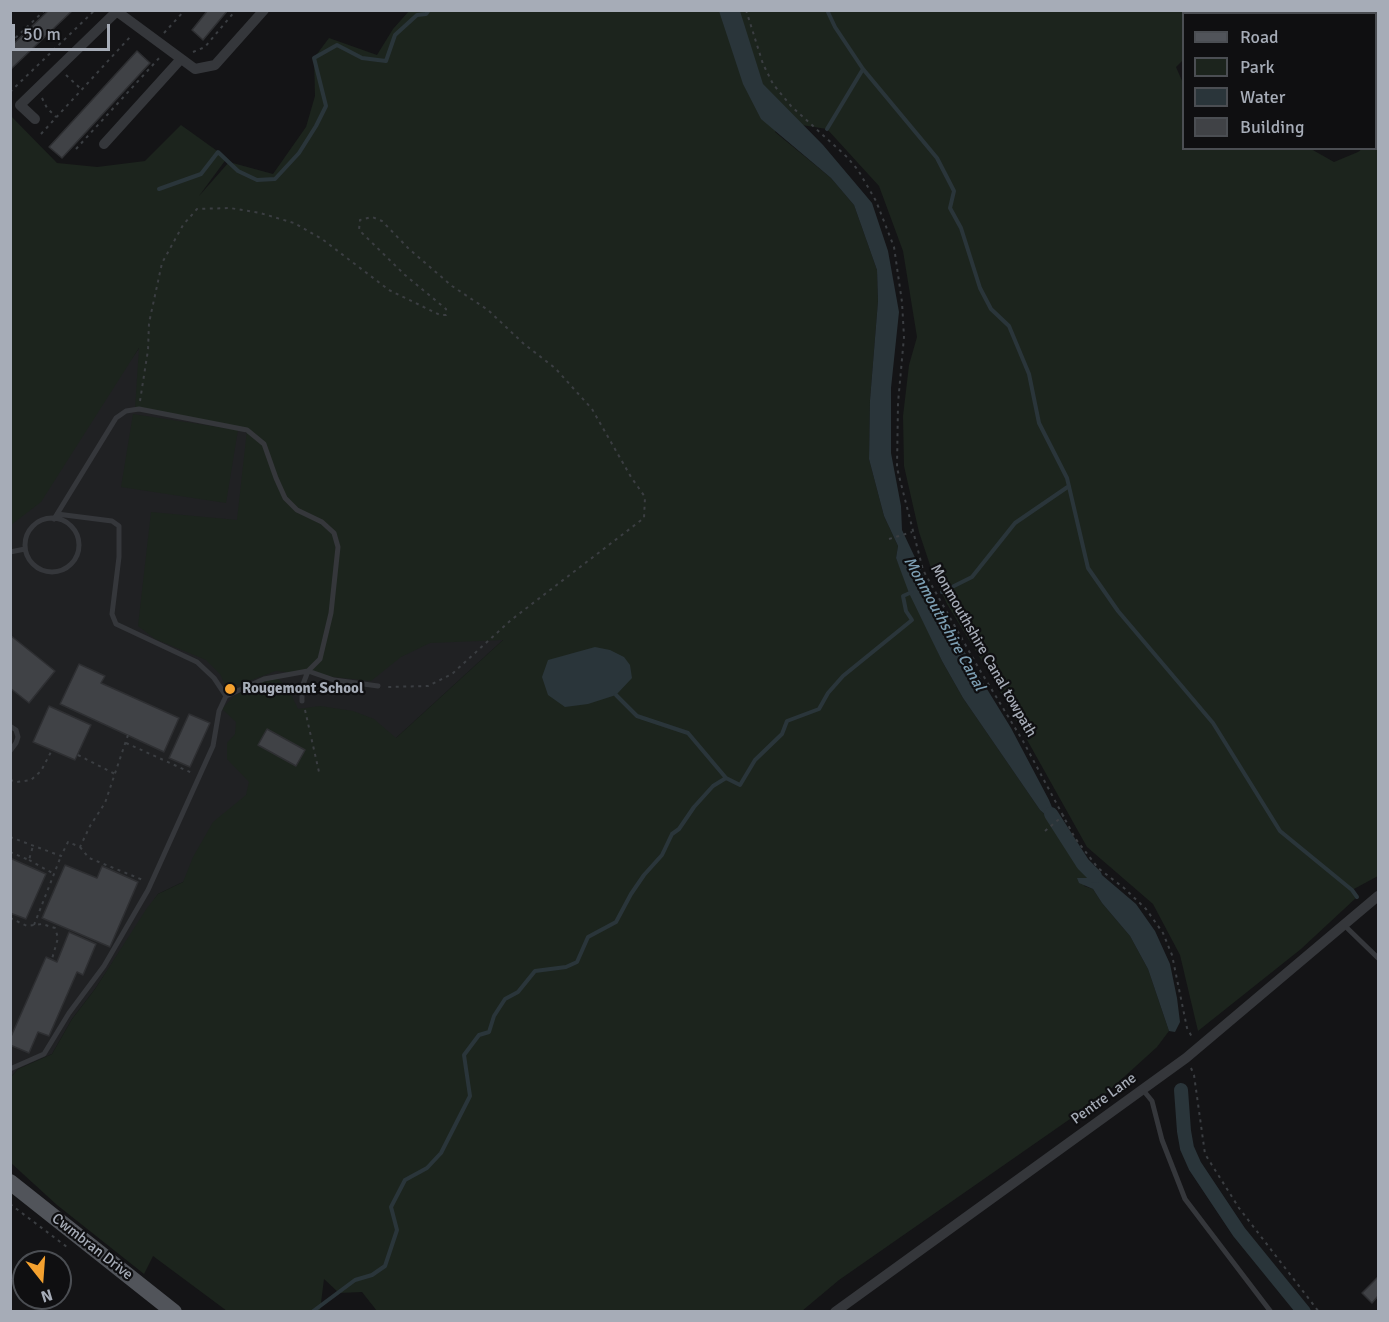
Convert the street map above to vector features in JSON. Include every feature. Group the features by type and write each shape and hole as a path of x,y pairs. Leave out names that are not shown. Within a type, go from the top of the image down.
{"main road":[{"name":"Cwmbran Drive","path":"10,1182 174,1311"}],"street":[{"path":"35,119 20,105 115,11 195,69 215,65 264,10"},
{"path":"104,144 174,55"},
{"name":"Pentre Lane","path":"836,1311 1186,1058 1378,896"}],"lane":[{"path":"55,516 117,418 126,411 139,409 247,430 264,444 285,498 297,510 322,522 334,533 338,548 331,613 320,659 308,671 302,687 302,701"},
{"path":"55,516 72,527 77,535 79,544 76,558 62,570 53,572 41,570 33,565 25,549 27,535 32,527 44,520 55,516 112,521 119,526 119,557 112,615 117,624 197,662 214,678 226,696"},
{"path":"10,552 25,549"},
{"path":"10,1069 44,1054 69,1013 104,966 151,883 200,776 213,746 219,711 226,696 264,679 308,671 334,680 378,686"},
{"path":"10,726 16,730 18,737 10,751"},
{"path":"1344,925 1378,958"},
{"path":"1143,1089 1152,1101 1162,1140 1185,1199 1271,1311"}],"path":[{"path":"10,44 45,10"},
{"path":"10,92 95,10"},
{"path":"156,42 185,10"},
{"path":"76,149 174,55 197,51 205,46 236,10"},
{"name":"Monmouthshire Canal towpath","path":"746,10 763,64 773,84 791,106 847,157 858,170 876,201 894,247 902,302 904,337 898,403 897,468 923,570 1085,853 1098,868 1146,909 1163,933 1179,981 1187,1028 1198,1047"},
{"path":"41,134 138,28"},
{"path":"59,68 82,90"},
{"path":"38,88 47,108 56,117"},
{"path":"139,409 148,350 149,323 162,263 183,225 197,209 230,208 260,213 294,223 322,239 388,290 440,315 446,315 446,309 405,275 359,230 360,220 372,217 382,221 418,257 452,286 488,310 524,344 555,368 592,409 645,497 645,518 511,620 452,674 428,686 401,688 378,686"},
{"path":"889,539 913,532"},
{"path":"302,701 319,772"},
{"path":"80,847 105,803 128,735"},
{"path":"126,743 200,776"},
{"path":"10,780 17,782 31,780 41,771 52,750"},
{"path":"78,755 115,774"},
{"path":"1045,831 1064,815"},
{"path":"10,837 62,856"},
{"path":"34,925 68,842 80,847 89,858 151,883"},
{"path":"29,860 33,846"},
{"path":"10,852 54,874"},
{"path":"10,918 27,926 42,924 55,928 58,938 52,959"},
{"path":"1186,1058 1194,1075 1205,1154 1239,1208 1319,1311"}],"shaded area":[{"name":"Rougemont School","path":"140,347 503,640 396,738 183,882 158,894 95,989 72,1019 52,1054 18,1069 11,1077 11,524"}],"green space":[{"path":"1237,10 1235,12 1182,12 1182,61 1176,67 1182,81 1182,150 1313,150 1334,162 1361,150 1377,150 1378,132 1378,876 1352,890 1357,897 1301,949 1198,1031 1180,955 1153,904 1087,847 993,679 947,604 933,574 919,532 904,466 903,416 909,365 917,337 903,251 879,186 827,129 782,122 775,132 831,178 854,205 877,270 878,301 870,400 869,459 884,516 898,546 896,558 942,661 963,698 1040,810 1061,829 1083,864 1088,879 1084,886 1093,889 1130,936 1148,969 1169,1031 1157,1047 1103,1096 839,1280 802,1311 377,1311 362,1292 339,1293 324,1279 320,1311 227,1311 153,1256 144,1274 57,1205 11,1163 11,1077 18,1069 52,1054 72,1019 95,989 147,908 158,894 183,882 193,857 213,822 246,795 249,782 227,759 227,743 235,734 236,722 222,709 234,696 255,684 277,678 288,688 298,709 320,706 353,711 374,719 396,738 503,640 430,643 401,657 371,681 276,671 227,689 220,674 206,660 155,639 138,626 151,512 237,520 247,430 135,409 139,348 41,502 11,525 11,116 57,163 97,167 145,161 181,125 227,158 199,196 229,162 273,174 306,127 315,96 314,58 329,38 377,55 393,29 409,11"},
{"path":"1378,11 1378,80 1377,12 1262,12"},
{"path":"133,414 238,430 226,503 121,487"}],"water":[{"path":"719,11 740,11 763,84 823,145 872,203 888,251 899,312 891,388 891,453 901,506 902,530 934,598 1011,728 1049,800 1061,829 1040,810 963,698 909,593 896,558 898,546 884,516 869,459 870,400 878,301 877,270 854,205 831,178 761,119 743,84"},
{"path":"595,647 610,650 624,657 630,665 632,678 616,695 588,704 565,707 548,695 542,677 548,660"},
{"path":"1083,864 1096,870 1136,904 1155,931 1170,964 1177,998 1180,1022 1175,1032 1169,1031 1148,969 1130,936 1093,889 1079,883 1077,878 1088,878"}],"building":[{"path":"49,10 73,10 10,70 10,47"},
{"path":"208,10 228,10 203,40 192,30"},
{"path":"137,51 150,63 62,158 49,147"},
{"path":"10,635 55,671 29,703 10,688"},
{"path":"79,664 105,676 101,683 179,718 164,752 60,704"},
{"path":"49,706 91,725 75,760 33,742"},
{"path":"189,714 210,723 190,767 169,758"},
{"path":"267,729 305,750 296,766 258,745"},
{"path":"10,858 46,874 26,919 10,913"},
{"path":"65,865 97,878 102,866 138,882 110,947 42,918"},
{"path":"69,932 96,944 83,975 77,972 49,1036 38,1032 29,1053 10,1045 10,1039 46,957 57,962"},
{"path":"1378,1277 1378,1296 1372,1303 1362,1293"}],"waterway":[{"path":"159,189 201,174 218,152 238,171 257,180 275,179 299,153 326,106 314,58 337,45 362,58 386,61 395,35 417,15 426,14 429,10"},
{"path":"827,10 835,27 863,69 937,158 954,191 950,208 961,228 980,288 991,309 1009,326 1029,374 1039,423 1067,478 1088,568 1118,611 1213,723 1280,831 1352,890 1357,897"},
{"path":"827,129 863,69"},
{"path":"942,592 972,577 1015,523 1069,486"},
{"path":"616,695 637,716 688,733 726,778 740,785 755,760 782,734 787,721 819,709 828,693 843,676 912,620 906,611 903,596 912,592"},
{"path":"312,1312 355,1280 372,1275 385,1266 397,1230 391,1207 405,1180 427,1168 441,1153 470,1096 464,1055 479,1035 489,1032 494,1016 505,999 518,992 535,971 566,967 577,962 588,937 616,922 644,875 662,855 672,834 679,829 694,807 713,786 726,778"},
{"name":"Monmouthshire Canal","path":"1051,814 1083,864 1095,876"},
{"name":"Monmouthshire Canal","path":"1181,1090 1187,1148 1195,1166 1239,1232 1304,1312"}],"place":[{"name":"Rougemont School","path":"230,689"}]}
